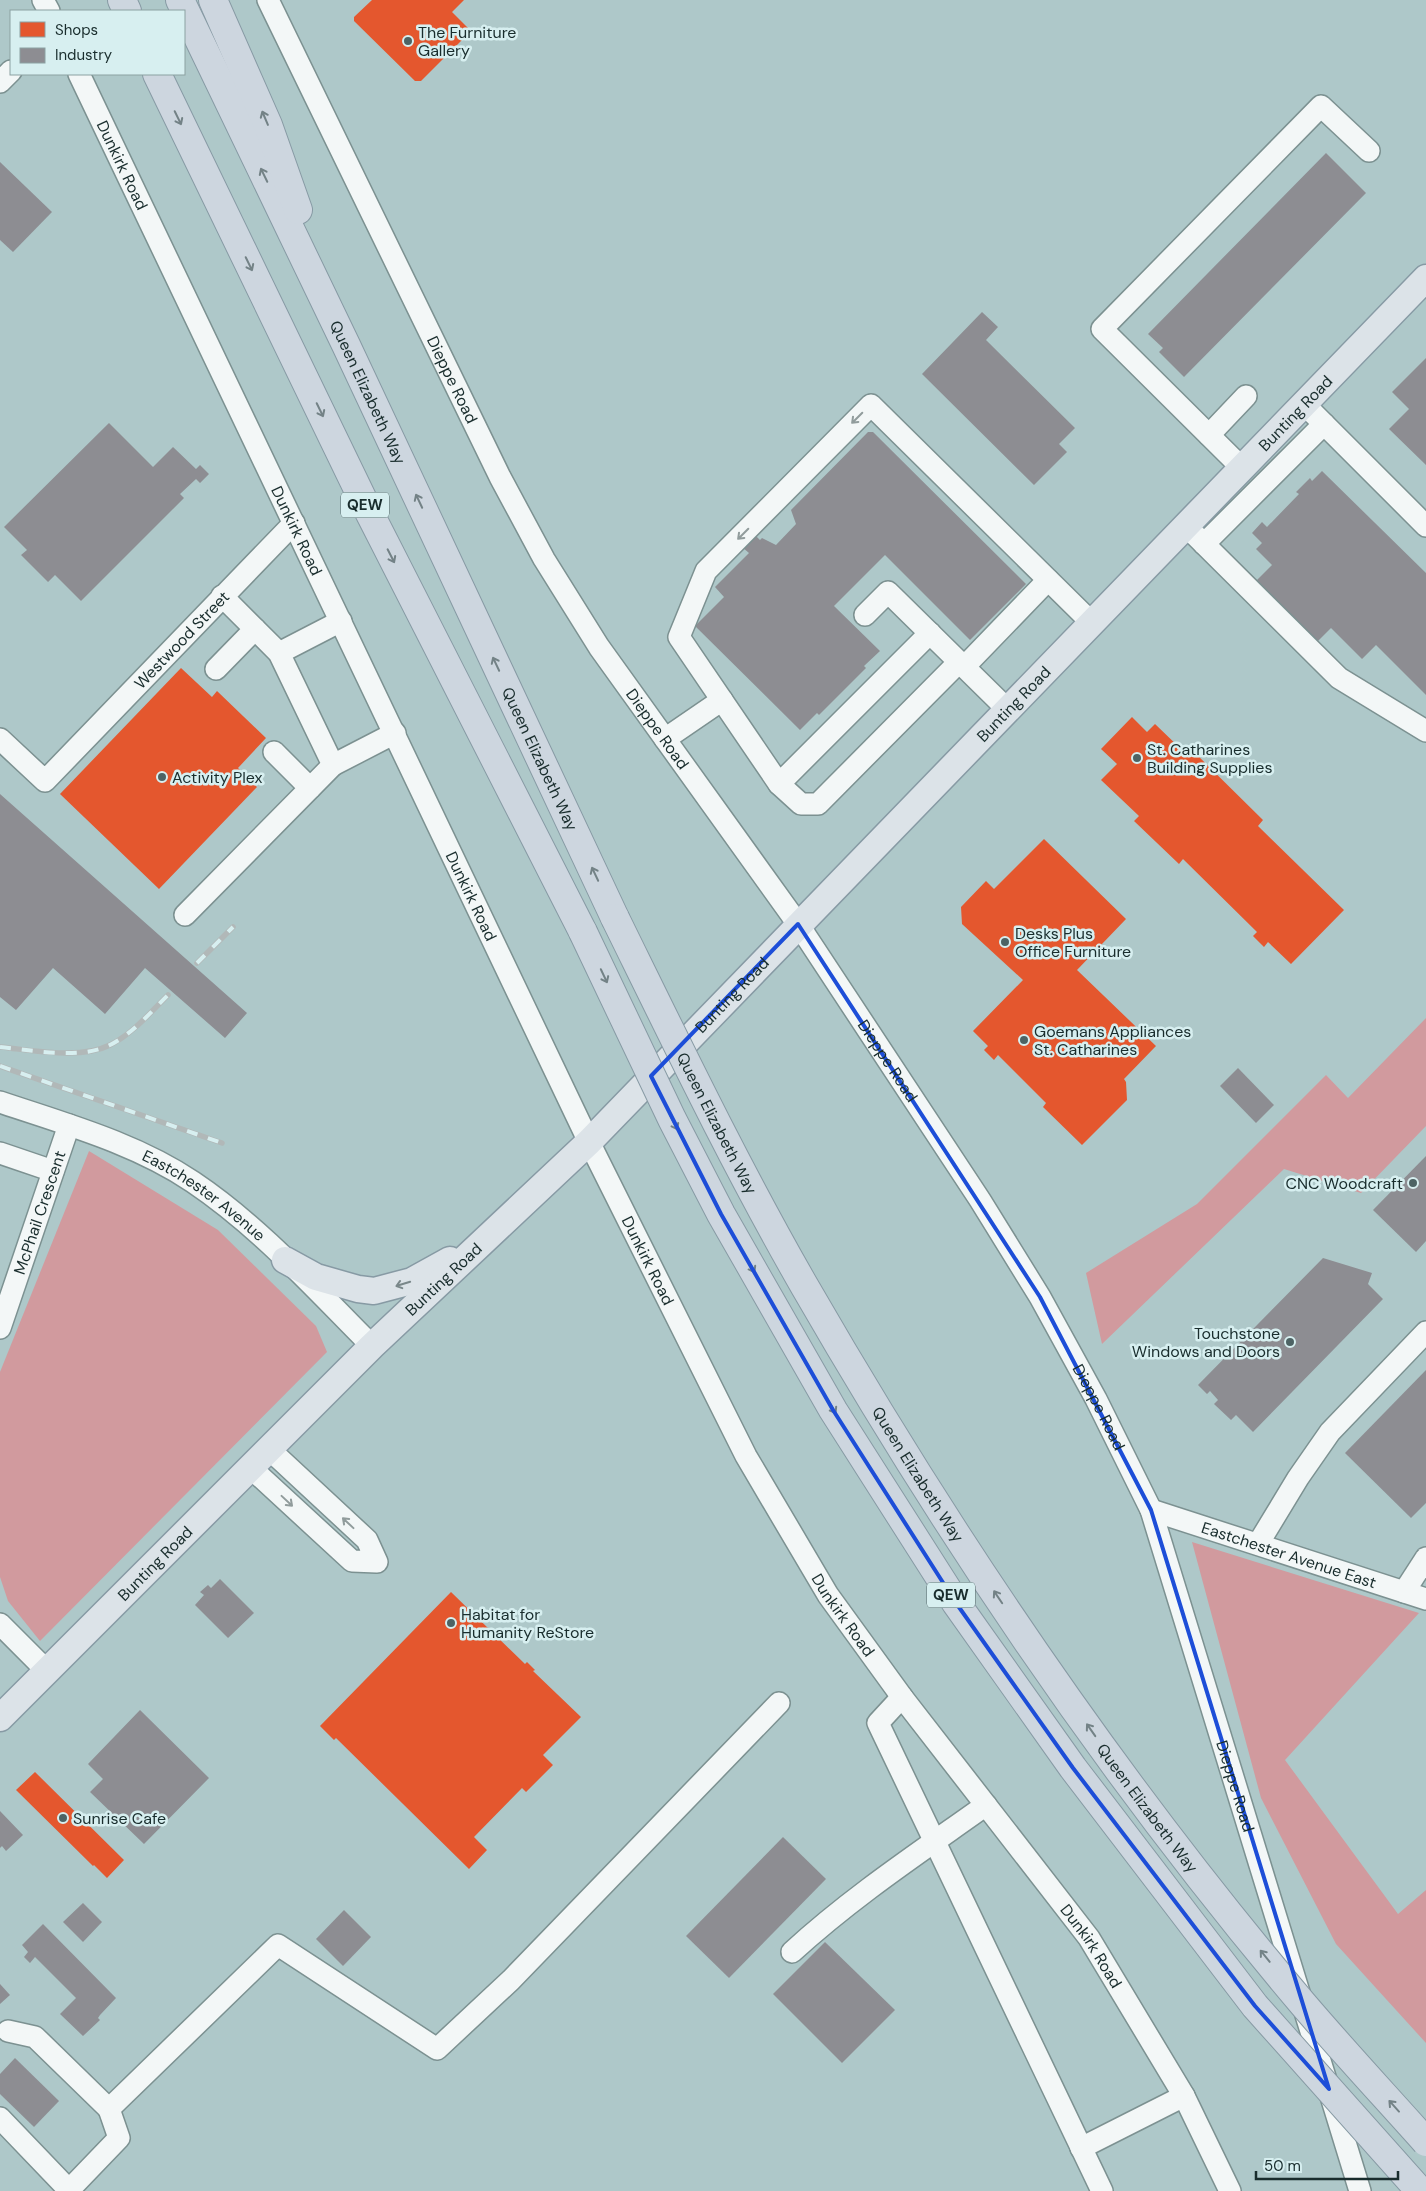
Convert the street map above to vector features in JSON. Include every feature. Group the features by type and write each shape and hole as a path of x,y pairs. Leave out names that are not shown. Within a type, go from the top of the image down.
{"highway":[{"path":"213,0 268,125 346,345"},
{"name":"Queen Elizabeth Way","path":"185,10 346,345 615,918 702,1097 803,1283 921,1479 962,1543 1100,1743 1203,1881 1303,2004 1426,2142"},
{"name":"QEW","path":"157,75 366,506 583,932 672,1119 721,1214 833,1410 956,1603 1072,1768 1255,2006 1420,2191"}],"main road":[{"name":"Bunting Road","path":"0,1718 372,1346 588,1142 1092,623 1195,535 1242,468 1426,278"},
{"path":"285,1260 316,1277 358,1289 374,1291 412,1281 434,1270 491,1235"}],"street":[{"name":"Dieppe Road","path":"268,0 397,269 523,521 576,612 798,924 980,1200 1040,1297 1096,1399 1151,1510 1360,2191"},
{"path":"0,82 10,72"},
{"name":"Dunkirk Road","path":"79,75 588,1142 746,1456 828,1595 902,1697 1089,1938 1184,2096 1230,2191"},
{"path":"1242,468 1102,329 1321,106 1369,151"},
{"path":"1208,435 1246,396"},
{"path":"1304,404 1426,526"},
{"path":"1048,580 818,804 801,804 779,784 679,637 706,571 870,405 1092,623"},
{"path":"1324,424 1195,535 1339,678 1426,731"},
{"name":"Westwood Street","path":"0,739 44,781 294,522"},
{"path":"865,615 888,592 1007,709"},
{"path":"222,596 278,653 333,765"},
{"path":"278,653 341,621"},
{"path":"216,669 255,629"},
{"path":"779,784 930,633"},
{"path":"665,739 722,700"},
{"path":"185,915 333,765 394,733"},
{"path":"274,752 310,788"},
{"name":"Eastchester Avenue","path":"0,1102 69,1125 142,1154 192,1181 242,1217 372,1346"},
{"name":"McPhail Crescent","path":"0,1328 69,1125"},
{"path":"0,1153 53,1171"},
{"path":"1258,1544 1298,1478 1330,1432 1426,1332"},
{"path":"251,1468 352,1561 377,1562 367,1540 269,1449"},
{"name":"Eastchester Avenue East","path":"1151,1510 1426,1599"},
{"path":"1404,1592 1426,1558"},
{"path":"0,1624 46,1670"},
{"path":"902,1697 878,1723 1102,2191"},
{"path":"109,2109 278,1945 437,2049 511,1980 779,1704"},
{"path":"792,1952 849,1902 986,1805"},
{"path":"0,2118 69,2190 119,2138 109,2109 35,2037 3,2030"},
{"path":"1081,2148 1184,2096"}],"highlighted area":[{"path":"798,924 1040,1297 1151,1510 1329,2089 1255,2006 1073,1768 956,1603 833,1410 721,1214 651,1076"}],"shaded area":[{"path":"1426,1018 1426,1126 1361,1193 1284,1169 1102,1344 1086,1273 1197,1204 1326,1075 1348,1098"},
{"path":"89,1151 218,1230 316,1326 327,1352 40,1641 8,1601 0,1577 0,1372"},
{"path":"1192,1542 1419,1613 1285,1760 1398,1914 1426,1890 1426,2043 1336,1944 1261,1798"}],"building: Shops":[{"path":"372,0 464,0 452,12 471,31 421,81 415,81 354,21 354,17"},
{"name":"Activity Plex","path":"181,668 212,697 217,691 266,738 238,768 257,787 159,889 60,794"},
{"path":"1132,717 1147,732 1155,724 1182,750 1187,745 1263,820 1258,826 1344,910 1291,964 1268,942 1264,947 1253,936 1257,932 1183,859 1179,864 1134,821 1139,816 1101,780 1117,764 1101,749"},
{"path":"1044,839 1126,919 1077,970 1156,1046 1124,1079 1126,1082 1127,1100 1082,1145 1043,1107 1046,1103 998,1055 994,1060 984,1050 988,1046 973,1031 1023,980 962,924 961,907 986,881 994,889"},
{"path":"451,1592 525,1664 527,1662 535,1670 533,1671 581,1717 543,1755 553,1765 526,1792 522,1788 474,1837 487,1850 469,1869 336,1738 334,1740 320,1726"},
{"name":"Sunrise Cafe","path":"35,1772 124,1860 107,1878 16,1790"}],"building: Industry":[{"path":"1326,153 1366,193 1184,377 1159,352 1163,348 1148,334"},
{"path":"0,162 52,212 13,252 0,240"},
{"path":"982,312 998,327 986,340 1075,428 1059,444 1067,452 1034,485 922,374"},
{"path":"1426,358 1426,465 1389,429 1409,409 1392,392"},
{"path":"109,423 153,467 173,447 196,469 200,465 209,474 200,483 196,479 180,494 184,498 81,601 55,575 48,582 21,555 27,550 4,527"},
{"path":"868,432 873,432 1026,584 970,640 885,555 834,606 880,651 864,666 866,668 819,715 817,713 800,730 695,626 724,597 715,587 749,553 742,547 754,534 760,540 762,538 776,545 796,524 791,510"},
{"path":"1322,471 1426,573 1426,695 1376,645 1362,659 1331,628 1312,647 1251,586 1272,565 1256,549 1262,543 1252,533 1262,522 1267,527 1299,494 1296,492 1310,478 1312,481"},
{"path":"0,794 247,1013 225,1038 145,968 105,1014 53,968 16,1010 0,997"},
{"path":"1238,1068 1274,1105 1256,1123 1220,1086"},
{"name":"CNC Woodcraft","path":"1426,1156 1426,1241 1416,1252 1373,1210"},
{"name":"Touchstone Windows and Doors","path":"1323,1258 1372,1273 1368,1284 1383,1299 1253,1432 1236,1415 1231,1420 1214,1404 1218,1400 1210,1391 1207,1394 1198,1385"},
{"path":"1426,1370 1426,1503 1411,1518 1345,1453"},
{"path":"220,1579 254,1613 228,1638 195,1605 204,1595 200,1592 208,1585 211,1588"},
{"path":"140,1710 209,1778 144,1844 90,1792 103,1779 88,1764"},
{"path":"0,1811 23,1835 6,1851 2,1846 0,1848"},
{"path":"783,1837 826,1879 729,1978 686,1936"},
{"path":"83,1903 102,1922 83,1942 63,1922"},
{"path":"344,1910 371,1937 343,1966 316,1939"},
{"path":"43,1924 116,1998 100,2015 98,2018 100,2020 83,2036 60,2014 76,1998 35,1957 30,1963 24,1957 28,1952 22,1945"},
{"path":"825,1942 895,2010 842,2063 773,1994"},
{"path":"0,1984 10,1995 0,2004"},
{"path":"15,2058 59,2101 34,2127 0,2094 0,2074"}],"railway":[{"path":"197,963 233,927"},
{"path":"0,1047 56,1053 98,1050 126,1035 168,995"},
{"path":"0,1066 222,1143"}],"place":[{"name":"The Furniture Gallery","path":"408,41"},
{"name":"St. Catharines Building Supplies","path":"1137,758"},
{"name":"Activity Plex","path":"162,777"},
{"name":"Desks Plus Office Furniture","path":"1005,942"},
{"name":"Goemans Appliances St. Catharines","path":"1024,1040"},
{"name":"CNC Woodcraft","path":"1413,1183"},
{"name":"Touchstone Windows and Doors","path":"1290,1342"},
{"name":"Habitat for Humanity ReStore","path":"451,1623"},
{"name":"Sunrise Cafe","path":"63,1818"}]}
